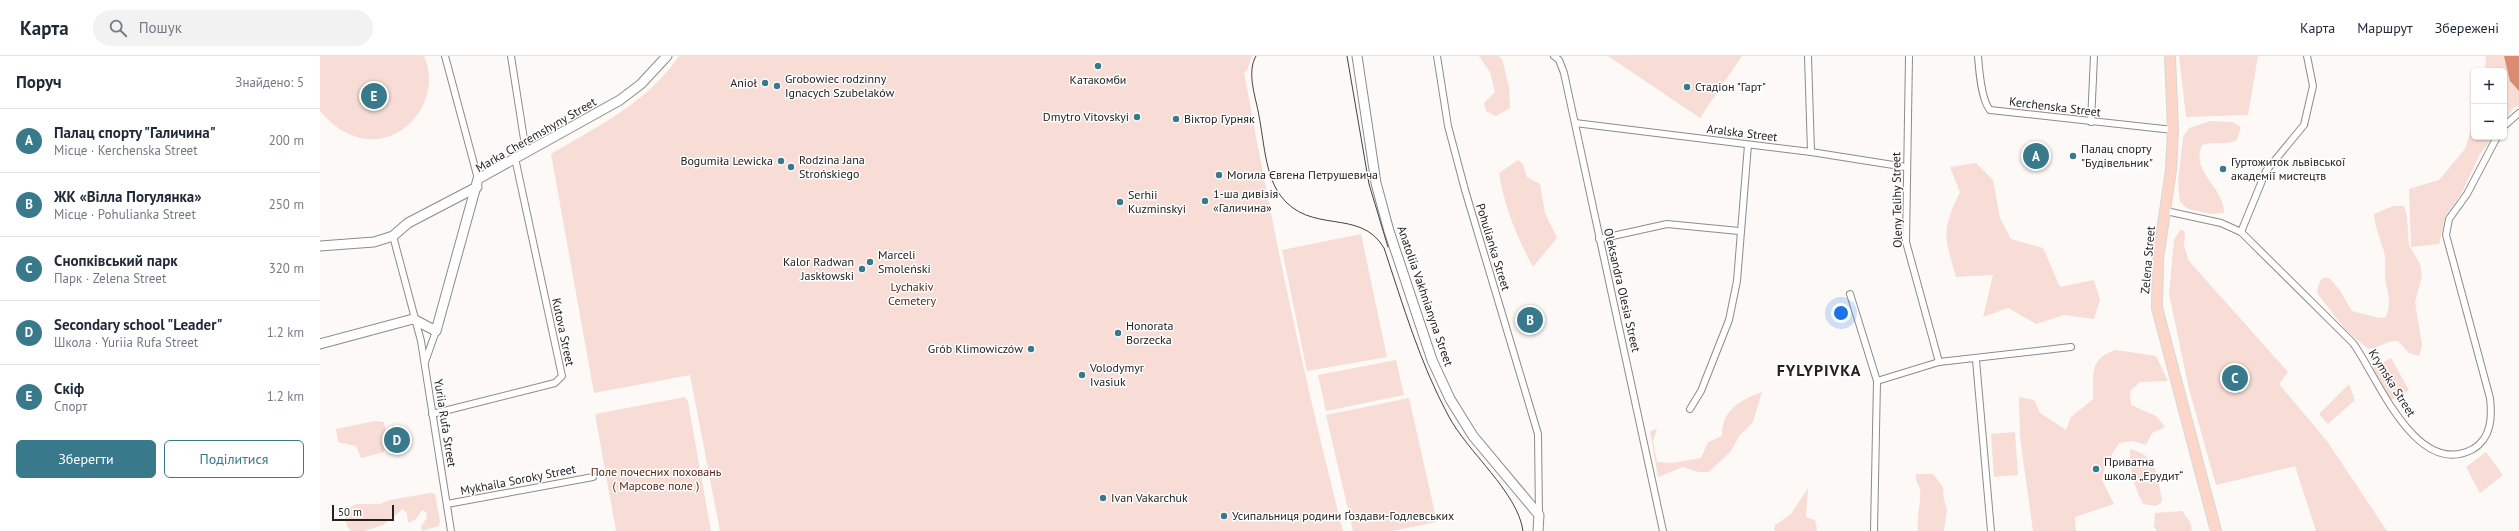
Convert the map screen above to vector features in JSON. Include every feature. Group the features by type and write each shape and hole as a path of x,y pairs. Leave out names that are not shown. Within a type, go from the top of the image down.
{"main road":[{"name":"Zelena Street","path":"2170,56 2172,130 2166,211 2156,279 2157,308 2216,531"}],"street":[{"path":"424,364 436,331 478,183 445,56"},
{"path":"510,56 526,152"},
{"name":"Marka Cheremshyny Street","path":"320,246 374,242 393,236 408,223 478,183 515,158 629,94 643,82 667,56"},
{"name":"Anatoliia Vakhnianyna Street","path":"1357,56 1376,183 1389,231 1432,360 1450,399 1473,436 1539,515"},
{"name":"Pohulianka Street","path":"1437,56 1448,126 1465,190 1538,434 1539,515"},
{"name":"Oleksandra Olesia Street","path":"1554,56 1559,60 1564,73 1663,531"},
{"path":"1808,56 1811,152"},
{"name":"Oleny Telihy Street","path":"1909,56 1906,167 1906,242 1939,362"},
{"name":"Kerchenska Street","path":"1978,56 1980,78 1987,105 1990,110 2172,130"},
{"path":"2091,122 2094,56"},
{"path":"2241,232 2266,171 2304,125 2312,86 2307,56"},
{"path":"2507,123 2519,113"},
{"name":"Aralska Street","path":"1575,123 1811,152 1906,167"},
{"name":"Krymska Street","path":"2166,211 2221,223 2241,232 2353,343 2368,363 2396,415 2418,440 2427,447 2441,451 2454,454 2466,452 2483,440 2489,430 2492,415 2490,398 2446,235 2450,219 2467,194 2495,140"},
{"path":"1690,409 1701,392 1729,320 1738,281 1739,231 1748,145"},
{"name":"Kutova Street","path":"432,414 555,383 562,376 515,158"},
{"path":"1600,239 1667,224 1739,231"},
{"name":"Yuriia Rufa Street","path":"393,236 413,319 421,341 451,531"},
{"path":"1850,294 1878,381 1874,531"},
{"path":"320,344 413,319 436,331"},
{"path":"1878,381 1939,362 1976,360 2071,347"},
{"path":"1976,360 1991,531"},
{"name":"Mykhaila Soroky Street","path":"447,504 593,477"},
{"path":"1538,531 1539,515"}],"green space":[{"path":"320,56 424,56 429,73 428,89 423,105 414,119 402,130 388,137 371,139 354,136 344,132 327,119 320,111"},
{"name":"Lychakiv Cemetery","path":"679,56 1252,56 1247,71 1244,72 1277,245 1302,360 1343,531 720,531 690,375 594,393 551,154 604,123 637,100 666,73"},
{"path":"1479,56 1499,56 1502,59 1509,87 1510,108 1496,116 1486,111 1484,103 1495,92 1490,72"},
{"name":"Стадіон \"Гарт\"","path":"1608,56 1742,56 1700,118"},
{"path":"2179,56 2258,56 2248,115 2186,117"},
{"path":"2486,56 2519,56 2519,106 2514,107 2507,118 2507,68 2485,68"},
{"path":"2210,121 2232,122 2241,127 2237,140 2228,143 2211,143 2202,145 2200,155 2204,172 2223,204 2224,213 2211,214 2188,209 2180,202 2178,183 2183,137 2189,128"},
{"path":"2471,130 2471,140 2491,140 2480,154 2461,194 2445,217 2439,244 2411,247 2409,189 2439,180 2465,149"},
{"path":"1518,160 1523,164 1527,177 1540,184 1545,213 1557,238 1533,267 1512,221 1504,197 1499,173"},
{"path":"1976,163 1993,180 2000,218 2011,239 2043,248 2060,287 2094,280 2100,300 2094,319 2064,315 2036,324 2008,308 1983,317 1993,275 1956,277 1946,234 1950,216 1960,192 1950,167"},
{"path":"2393,206 2404,206 2407,216 2409,245 2420,264 2422,276 2415,302 2422,345 2419,356 2409,353 2398,341 2368,349 2345,329 2317,293 2319,283 2323,278 2329,278 2339,289 2352,311 2379,318 2386,317 2389,308 2389,300 2385,281 2385,256 2374,214"},
{"path":"2180,230 2183,230 2185,234 2184,246 2189,261 2288,372 2279,384 2327,441 2387,531 2316,531 2295,466 2216,485 2189,389 2169,294 2174,240"},
{"path":"1361,234 1387,357 1307,371 1282,250"},
{"path":"2116,350 2156,356 2168,381 2140,382 2130,391 2131,405 2156,416 2165,427 2152,433 2146,445 2133,441 2119,443 2105,466 2102,480 2114,504 2075,517 2076,531 2033,531 2020,437 2019,397 2034,400 2040,413 2066,430 2071,417 2093,399 2093,375 2094,368 2097,363 2107,353"},
{"path":"2391,358 2409,390 2391,400 2373,368"},
{"path":"1396,360 1404,395 1326,411 1318,375"},
{"path":"2349,384 2355,400 2328,424 2319,414"},
{"path":"1762,392 1753,422 1739,436 1731,451 1709,472 1698,472 1683,467 1658,477 1650,431 1657,429 1653,441 1657,462 1672,463 1701,458 1708,442 1722,436 1725,419 1734,407"},
{"name":"Поле почесних поховань ( Марсове поле )","path":"685,397 688,402 711,531 616,531 595,414"},
{"path":"1409,398 1437,522 1392,531 1353,531 1326,415"},
{"path":"375,421 384,422 386,435 384,452 361,458 356,446 338,442 336,429"},
{"path":"2015,432 2018,475 1994,477 1991,434"},
{"path":"2130,449 2139,452 2146,457 2155,469 2158,476 2162,502 2156,506 2143,504 2131,470"},
{"path":"2486,452 2503,475 2480,493 2466,467"},
{"path":"1916,474 1933,474 1943,487 1944,500 1947,509 1944,531 1918,531 1920,489 1916,480"},
{"path":"1808,488 1806,517 1815,520 1817,531 1774,531 1775,525 1791,514"},
{"path":"430,493 435,494 440,521 439,526 422,531 421,526 427,518 426,512 422,510 416,519 408,523 407,514 403,509 383,525 364,531 351,531 346,523 345,517 348,508 357,504 380,504 390,500"},
{"path":"2182,511 2190,522 2192,531 2157,531 2154,527 2155,513"}],"shaded area":[{"path":"2504,56 2519,56 2519,91 2510,81"}],"tram line":[{"path":"1256,56 1252,70 1253,85 1268,167 1275,187 1280,195 1292,207 1306,215 1362,228 1374,236 1384,248 1420,354 1438,395 1456,429 1491,472 1512,502 1519,516 1523,531"},
{"path":"1347,56 1369,184 1388,247"}],"place":[{"name":"Катакомби","path":"1098,66"},
{"name":"Anioł","path":"765,83"},
{"name":"Grobowiec rodzinny Ignacych Szubelaków","path":"777,86"},
{"name":"Стадіон \"Гарт\"","path":"1687,87"},
{"name":"Скіф","path":"374,96"},
{"name":"Dmytro Vitovskyi","path":"1137,117"},
{"name":"Віктор Гурняк","path":"1176,119"},
{"name":"Палац спорту \"Галичина\"","path":"2036,156"},
{"name":"Палац спорту \"Будівельник\"","path":"2073,156"},
{"name":"Bogumiła Lewicka","path":"781,161"},
{"name":"Rodzina Jana Strońskiego","path":"791,167"},
{"name":"Гуртожиток львівської академії мистецтв","path":"2223,169"},
{"name":"Могила Євгена Петрушевича","path":"1219,175"},
{"name":"1-ша дивізія «Галичина»","path":"1205,201"},
{"name":"Serhii Kuzminskyi","path":"1120,202"},
{"name":"Marceli Smoleński","path":"870,262"},
{"name":"Kalor Radwan Jaskłowski","path":"862,269"},
{"name":"ЖК «Вілла Погулянка»","path":"1530,320"},
{"name":"Honorata Borzecka","path":"1118,333"},
{"name":"Grób Klimowiczów","path":"1031,349"},
{"name":"Volodymyr Ivasiuk","path":"1082,375"},
{"name":"Снопківський парк","path":"2235,378"},
{"name":"Secondary school \"Leader\"","path":"397,440"},
{"name":"Приватна школа „Ерудит“","path":"2096,469"},
{"name":"Ivan Vakarchuk","path":"1103,498"},
{"name":"Усипальниця родини Ґоздави-Годлевських","path":"1224,516"}],"district":[{"name":"FYLYPIVKA","path":"1819,370"}]}
